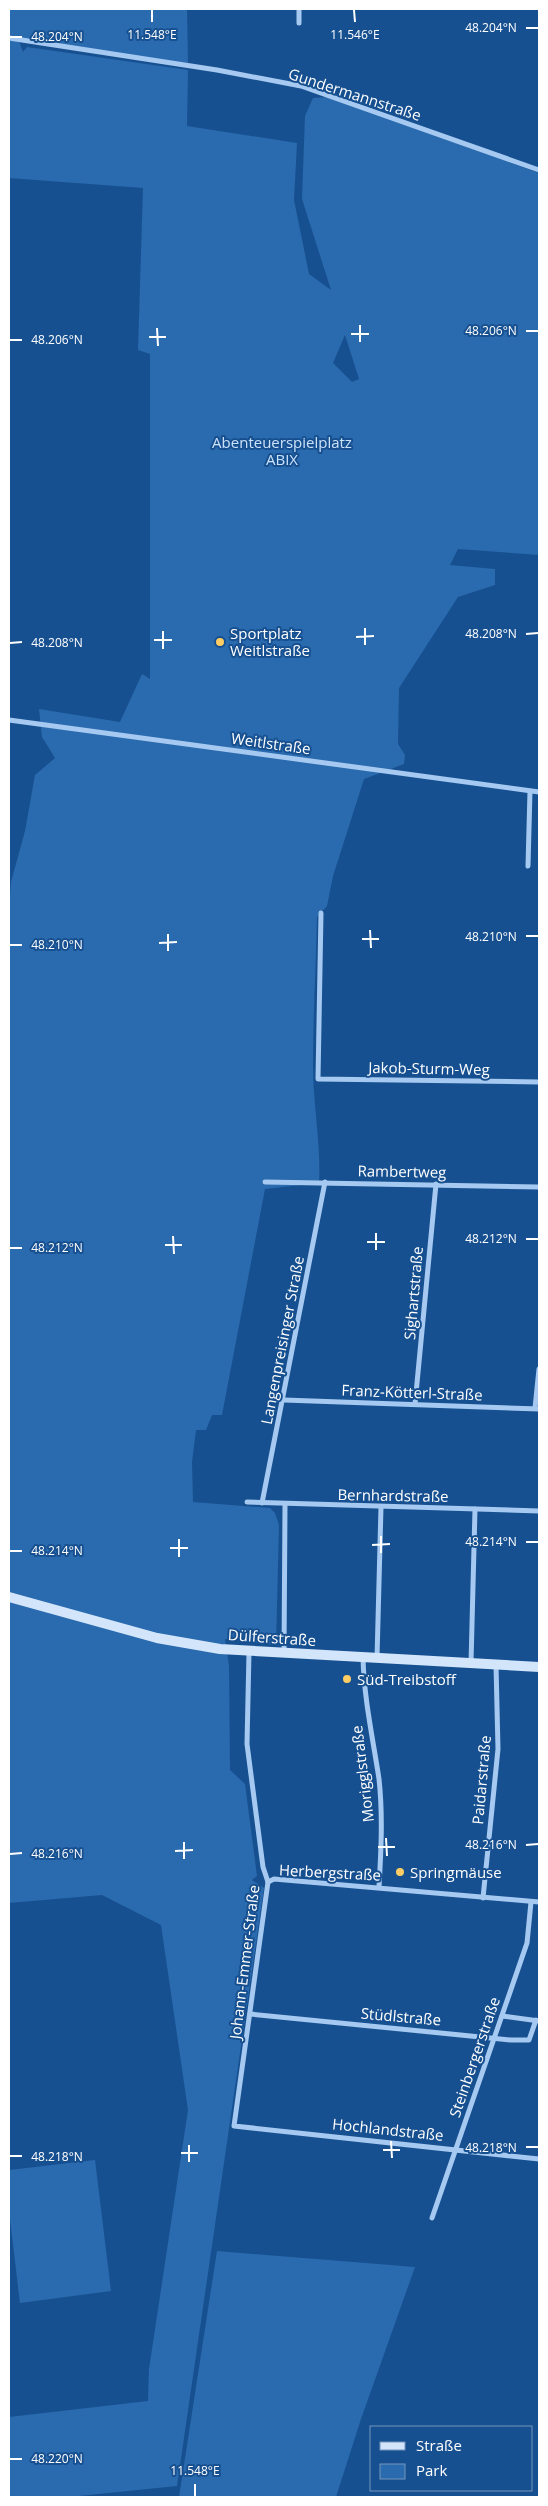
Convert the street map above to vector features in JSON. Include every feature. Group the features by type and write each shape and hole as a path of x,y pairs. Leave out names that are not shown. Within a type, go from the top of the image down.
{"main road":[{"name":"Dülferstraße","path":"9,1597 157,1638 249,1652 539,1667"}],"street":[{"path":"299,9 300,23"},
{"name":"Gundermannstraße","path":"9,38 217,70 301,86 539,170"},
{"name":"Weitlstraße","path":"9,720 539,792"},
{"path":"528,866 530,791"},
{"name":"Jakob-Sturm-Weg","path":"321,913 318,1079 539,1082"},
{"name":"Rambertweg","path":"265,1182 539,1186"},
{"name":"Langenpreisinger Straße","path":"262,1503 284,1400 325,1182"},
{"name":"Sighartstraße","path":"416,1404 436,1184"},
{"path":"537,1408 539,1369"},
{"name":"Franz-Kötterl-Straße","path":"284,1400 537,1408"},
{"name":"Bernhardstraße","path":"247,1502 286,1505 539,1511"},
{"path":"284,1654 286,1505"},
{"path":"377,1658 381,1507"},
{"path":"471,1663 474,1509"},
{"name":"Johann-Emmer-Straße","path":"234,2126 268,1882 262,1867 246,1744 249,1652"},
{"name":"Morigglstraße","path":"363,1658 365,1699 379,1782 382,1836 379,1887"},
{"name":"Paidarstraße","path":"483,1898 498,1749 496,1664"},
{"name":"Herbergstraße","path":"268,1882 274,1879 539,1902"},
{"name":"Steinbergerstraße","path":"432,2218 457,2148 469,2106 527,1943 531,1902"},
{"name":"Stüdlstraße","path":"250,2014 529,2040 538,2021 502,2016"},
{"name":"Hochlandstraße","path":"234,2126 539,2158"}],"green space":[{"name":"Abenteuerspielplatz ABIX","path":"9,9 187,9 188,63 19,41 23,52 27,47 188,70 187,126 297,143 294,200 309,274 331,290 302,199 305,116 313,98 327,97 539,173 539,555 458,549 450,565 495,569 495,585 458,597 399,688 398,744 405,755 404,764 364,779 333,876 327,906 317,917 313,1065 319,1153 319,1183 265,1189 222,1415 212,1415 206,1430 196,1430 192,1462 193,1502 270,1508 275,1513 279,1525 276,1645 225,1639 229,1666 230,1770 245,1784 257,1876 252,1880 264,1888 177,2486 69,2497 9,2497 9,2417 148,2401 149,2369 188,2110 161,1925 102,1895 9,1903 9,907 11,882 25,831 35,775 55,758 42,737 39,709 120,722 142,674 150,679 150,354 138,350 143,188 9,178","holes":["345,335 359,379 352,382 333,363"]},
{"path":"95,2160 111,2291 20,2303 9,2211 9,2170"},
{"path":"217,2251 415,2267 361,2419 336,2497 179,2497"}],"place":[{"name":"Sportplatz Weitlstraße","path":"220,642"},
{"name":"Süd-Treibstoff","path":"347,1679"},
{"name":"Springmäuse","path":"400,1872"}]}
